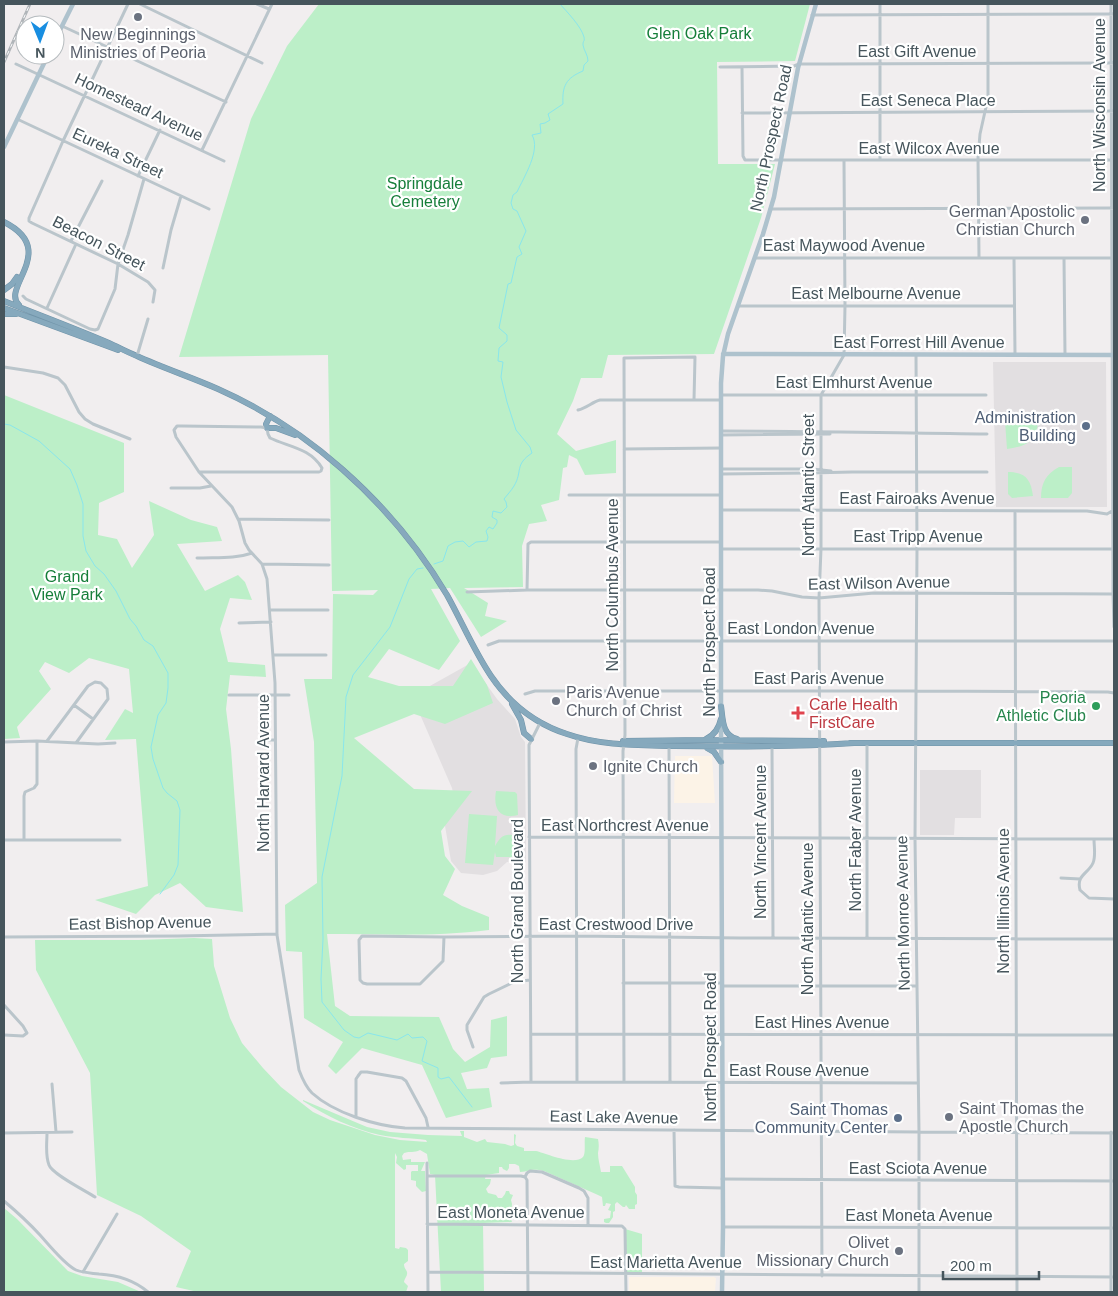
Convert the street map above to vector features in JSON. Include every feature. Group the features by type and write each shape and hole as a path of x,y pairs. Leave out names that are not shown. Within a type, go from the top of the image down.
{"highway":[{"path":"4,223 18,230 23,236 28,249 27,261 14,291 14,300 39,318"},
{"path":"4,223 21,238 25,254 14,282 4,290"},
{"path":"4,302 109,348 137,356 218,389 270,416 313,445 369,494 415,547 446,595 487,670 520,717 524,734 531,739"},
{"path":"4,308 39,318"},
{"path":"4,314 18,314 39,318"},
{"path":"267,426 270,416"},
{"path":"261,427 267,426 284,430 313,445"},
{"path":"506,695 526,713 540,722 578,738 600,742 704,747 765,741"},
{"path":"722,706 726,732 738,740 819,743 1114,743"},
{"path":"624,743 706,740 713,734 719,724 721,713"},
{"path":"697,741 772,747 819,743"},
{"path":"704,747 714,752 721,762"}],"main road":[{"path":"65,20 73,4"},
{"name":"North Prospect Road","path":"722,1292 721,372 728,334 770,210 782,160 799,64 816,4"},
{"path":"4,147 44,65"},
{"name":"East Forrest Hill Avenue","path":"723,354 1113,354"}],"street":[{"path":"63,141 128,4"},
{"path":"140,4 262,63"},
{"path":"258,4 269,9"},
{"path":"202,150 272,4"},
{"path":"880,4 880,160"},
{"path":"979,257 978,160 980,136 988,98 988,4"},
{"name":"North Wisconsin Avenue","path":"1111,4 1113,14 1112,511 1114,627"},
{"path":"812,15 1113,14"},
{"path":"65,27 226,102"},
{"name":"East Gift Avenue","path":"720,67 794,66 799,64 1113,63"},
{"name":"Homestead Avenue","path":"18,65 224,161"},
{"path":"742,67 742,113"},
{"name":"East Seneca Place","path":"742,113 1113,111"},
{"name":"East Wilcox Avenue","path":"742,113 744,159 844,161 1113,160"},
{"name":"Eureka Street","path":"18,119 209,209"},
{"path":"138,176 160,130"},
{"name":"Beacon Street","path":"63,141 31,211 29,221 118,264 148,282 155,290 153,302"},
{"path":"844,161 846,306 844,354"},
{"path":"23,296 97,330 115,290 118,264 144,179"},
{"path":"71,241 102,181"},
{"path":"162,268 170,230 181,196"},
{"path":"770,210 1113,208"},
{"path":"47,308 76,244"},
{"name":"East Maywood Avenue","path":"754,258 1113,258"},
{"path":"1014,258 1015,354"},
{"path":"1064,258 1065,355"},
{"name":"East Melbourne Avenue","path":"737,306 1014,306"},
{"path":"137,356 148,319"},
{"name":"North Atlantic Street","path":"819,743 818,598 821,548 821,395 844,354"},
{"name":"North Monroe Avenue","path":"916,355 915,838 919,1292"},
{"name":"North Columbus Avenue","path":"624,1082 624,358 695,357 694,400"},
{"path":"4,367 49,374 58,378 65,385 79,412 85,419 130,439"},
{"name":"East Elmhurst Avenue","path":"578,410 598,401 694,400 821,395 986,395"},
{"name":"North Harvard Avenue","path":"261,427 180,426 175,428 174,431 199,472 230,504 238,519 244,542 262,564 267,579 275,694 277,934 297,1060 301,1076 309,1090 340,1110 356,1116"},
{"path":"199,472 319,472 322,470 320,464 303,450 270,438 267,426"},
{"path":"721,433 986,434"},
{"path":"624,449 721,448"},
{"path":"721,472 987,472"},
{"path":"171,488 200,488 212,485"},
{"path":"569,495 721,495"},
{"name":"East Fairoaks Avenue","path":"721,510 1015,510 1087,511 1107,514 1112,511"},
{"name":"North Illinois Avenue","path":"1015,510 1017,1292"},
{"path":"238,519 329,520"},
{"path":"527,590 529,543 721,542"},
{"name":"East Tripp Avenue","path":"721,549 1113,549"},
{"path":"197,558 238,556 252,553"},
{"path":"262,564 329,565"},
{"name":"East Wilson Avenue","path":"467,592 527,590 721,590 765,591 798,597 818,598 867,593 1113,594"},
{"path":"270,610 328,610"},
{"path":"240,623 271,622"},
{"name":"East London Avenue","path":"488,645 500,641 1114,641"},
{"path":"273,656 326,655"},
{"path":"47,742 90,684 98,682 104,685 108,691 108,699 76,743"},
{"name":"East Paris Avenue","path":"524,694 535,691 916,690 1114,693"},
{"path":"230,695 289,695"},
{"path":"74,705 93,719"},
{"name":"North Grand Boulevard","path":"531,1082 529,745 540,722"},
{"path":"577,1082 576,749 578,738"},
{"path":"259,740 276,740"},
{"path":"24,840 24,796 26,792 37,784 38,741"},
{"path":"4,742 115,743"},
{"name":"North Atlantic Avenue","path":"819,743 822,1276"},
{"name":"North Faber Avenue","path":"867,743 867,938"},
{"path":"669,746 670,1082"},
{"name":"North Vincent Avenue","path":"772,747 772,938"},
{"name":"East Northcrest Avenue","path":"530,837 1114,839"},
{"path":"1094,839 1094,858 1092,865 1080,879 1080,890 1087,897 1114,899"},
{"path":"4,840 120,840"},
{"path":"1061,878 1080,879"},
{"name":"East Bishop Avenue","path":"4,937 277,934"},
{"name":"East Crestwood Drive","path":"444,937 443,961 422,983 415,985 368,984 361,982 359,978 359,939 361,937 670,936 1114,939"},
{"path":"473,1047 467,1026 484,997 514,982 530,980"},
{"path":"623,982 722,985 917,986"},
{"path":"4,1005 26,1030 26,1034 23,1036 4,1035"},
{"name":"East Hines Avenue","path":"530,1034 1114,1035"},
{"path":"356,1116 357,1078 361,1072 370,1073 406,1080 426,1118 428,1127"},
{"name":"East Rouse Avenue","path":"500,1083 918,1083"},
{"path":"52,1084 56,1132"},
{"name":"East Lake Avenue","path":"356,1116 379,1124 398,1127 821,1132 1113,1132"},
{"path":"674,1130 675,1186 722,1188"},
{"path":"47,1132 49,1166 95,1197"},
{"path":"4,1133 72,1132"},
{"path":"1112,1292 1113,1132"},
{"path":"427,1164 428,1292"},
{"path":"525,1177 530,1170 538,1171 583,1190 588,1198 588,1225"},
{"path":"427,1176 525,1177"},
{"path":"525,1177 527,1180 528,1292"},
{"name":"East Sciota Avenue","path":"722,1179 1113,1181"},
{"path":"4,1201 76,1270 108,1274 140,1286 148,1292"},
{"path":"84,1272 117,1214"},
{"name":"East Moneta Avenue","path":"427,1224 621,1226 625,1229 626,1274"},
{"name":"East Moneta Avenue","path":"723,1227 1113,1228"},
{"name":"East Marietta Avenue","path":"428,1272 1113,1277"},
{"path":"626,1274 626,1292"}],"shaded area":[{"path":"993,362 1106,362 1107,507 996,507"},
{"path":"471,663 497,699 515,719 521,737 525,742 526,862 507,862 497,871 483,875 461,873 451,861 444,820 456,806 452,788 412,696"},
{"path":"675,756 712,756 715,803 674,803"},
{"path":"920,770 981,770 981,818 955,818 954,835 920,835"},
{"path":"629,1277 714,1277 716,1278 715,1292 629,1292"}],"green space":[{"name":"Springdale Cemetery","path":"319,4 810,4 795,61 717,62 718,164 775,164 761,218 714,354 608,355 602,378 581,378 573,401 557,434 576,451 616,440 616,473 585,475 577,459 569,455 567,467 563,468 559,500 541,505 547,521 529,524 522,546 523,587 464,588 488,603 485,616 507,621 481,637 450,588 431,589 460,641 439,670 389,649 368,677 399,686 453,686 471,659 487,685 493,703 445,724 414,714 354,738 414,789 472,791 441,831 445,856 455,869 443,895 462,906 489,917 489,930 388,935 327,934 335,1006 350,1016 439,1017 453,1049 465,1062 490,1047 491,1020 507,1016 507,1056 491,1058 487,1068 461,1073 467,1089 489,1088 492,1107 446,1118 422,1065 362,1048 336,1074 328,1066 343,1042 304,1018 302,952 286,951 285,905 317,883 314,742 304,679 332,679 333,594 373,595 378,590 332,591 328,355 179,357 251,119 287,46"},
{"name":"Grand View Park","path":"4,395 124,443 124,492 99,503 98,535 117,539 132,568 154,535 149,501 191,520 217,527 222,541 177,544 205,591 238,575 245,582 252,600 230,598 220,629 228,662 265,665 266,677 230,675 226,709 231,749 243,912 206,907 180,883 155,895 136,914 95,900 148,886 136,739 105,740 125,709 133,713 129,669 89,658 69,673 45,662 39,671 51,689 17,727 20,738 4,739"},
{"path":"1011,415 1038,415 1038,423 1037,430 1031,440 1021,446 1007,449 1005,421"},
{"path":"1059,467 1072,467 1072,493 1068,498 1041,498 1045,479"},
{"path":"1008,472 1023,475 1031,485 1033,496 1012,498 1008,494"},
{"path":"496,791 515,792 517,794 518,815 506,816 499,811 495,797"},
{"path":"469,814 497,816 495,846 499,839 504,836 520,837 519,855 517,857 496,857 495,852 493,865 465,863"},
{"path":"212,939 214,966 230,1018 242,1043 281,1087 313,1112 330,1120 375,1135 400,1140 427,1142 426,1140 380,1135 350,1126 330,1117 303,1100 367,1127 390,1132 462,1136 460,1131 464,1131 464,1137 477,1142 485,1139 487,1142 511,1146 514,1145 514,1134 516,1135 515,1143 517,1146 524,1148 524,1151 536,1151 567,1160 583,1157 585,1137 598,1139 601,1172 610,1172 610,1166 622,1166 635,1187 637,1204 635,1209 629,1209 626,1205 623,1207 617,1202 613,1217 609,1223 606,1223 604,1219 610,1218 611,1211 608,1210 611,1204 606,1203 603,1206 602,1197 544,1171 520,1172 519,1166 515,1164 509,1164 507,1171 499,1167 499,1173 486,1175 485,1179 491,1179 486,1189 488,1193 496,1195 498,1198 502,1198 506,1191 513,1195 511,1200 511,1216 501,1213 501,1209 496,1209 496,1217 510,1217 512,1222 483,1223 484,1292 441,1292 435,1175 430,1174 427,1154 420,1150 404,1153 402,1156 403,1160 411,1159 411,1162 425,1162 421,1171 425,1171 426,1191 422,1192 416,1186 416,1181 411,1180 411,1172 418,1171 418,1165 406,1165 404,1170 396,1163 397,1157 395,1153 395,1248 399,1249 400,1247 408,1250 408,1261 404,1264 407,1271 404,1282 408,1286 406,1292 198,1292 176,1287 191,1251 141,1216 97,1195 90,1073 36,970 35,940"},
{"path":"4,1208 68,1271 82,1276 118,1282 141,1292 4,1292"},
{"path":"625,1229 642,1234 642,1274 626,1274"}],"waterway":[{"path":"434,564 443,561 448,546 455,542 463,541 469,547 476,542 487,541 486,531 489,527 493,529 497,523 497,520 492,517 493,511 501,513 507,507 504,499 517,481 523,461 532,453 530,447 516,430 507,402 501,377 503,362 498,361 499,348 507,341 507,335 499,328 508,284 511,283 517,257 522,254 519,247 526,231 517,211 513,209 511,203 513,195 517,192 533,156 534,141 532,135 541,133 540,124 550,120 548,114 563,104 563,92 566,83 583,71 584,65 588,61 580,28 560,4"},
{"path":"4,424 10,425 39,441 70,469 83,504 83,536 86,551 95,566 104,574 116,591 130,619 144,640 153,646 168,673 166,703 158,715 151,747 163,788 177,801 180,810 178,865 174,875 160,894"},
{"path":"423,568 417,569 409,579 390,627 353,675 346,697 342,776 322,877 322,1002 344,1030 354,1037 359,1038 368,1033 397,1040 408,1034 412,1038 423,1037 427,1041 422,1061 438,1068 438,1077 441,1079 449,1077 472,1107"}],"railway":[{"path":"4,62 30,4"}],"place":[{"name":"New Beginnings Ministries of Peoria","path":"138,17"},
{"name":"German Apostolic Christian Church","path":"1085,220"},
{"name":"Administration Building","path":"1086,426"},
{"name":"Paris Avenue Church of Christ","path":"556,701"},
{"name":"Peoria Athletic Club","path":"1096,706"},
{"name":"Carle Health FirstCare","path":"798,713"},
{"name":"Ignite Church","path":"593,766"},
{"name":"Saint Thomas the Apostle Church","path":"949,1117"},
{"name":"Saint Thomas Community Center","path":"898,1118"},
{"name":"Olivet Missionary Church","path":"899,1251"}],"park label":[{"name":"Glen Oak Park","path":"699,33"}]}
